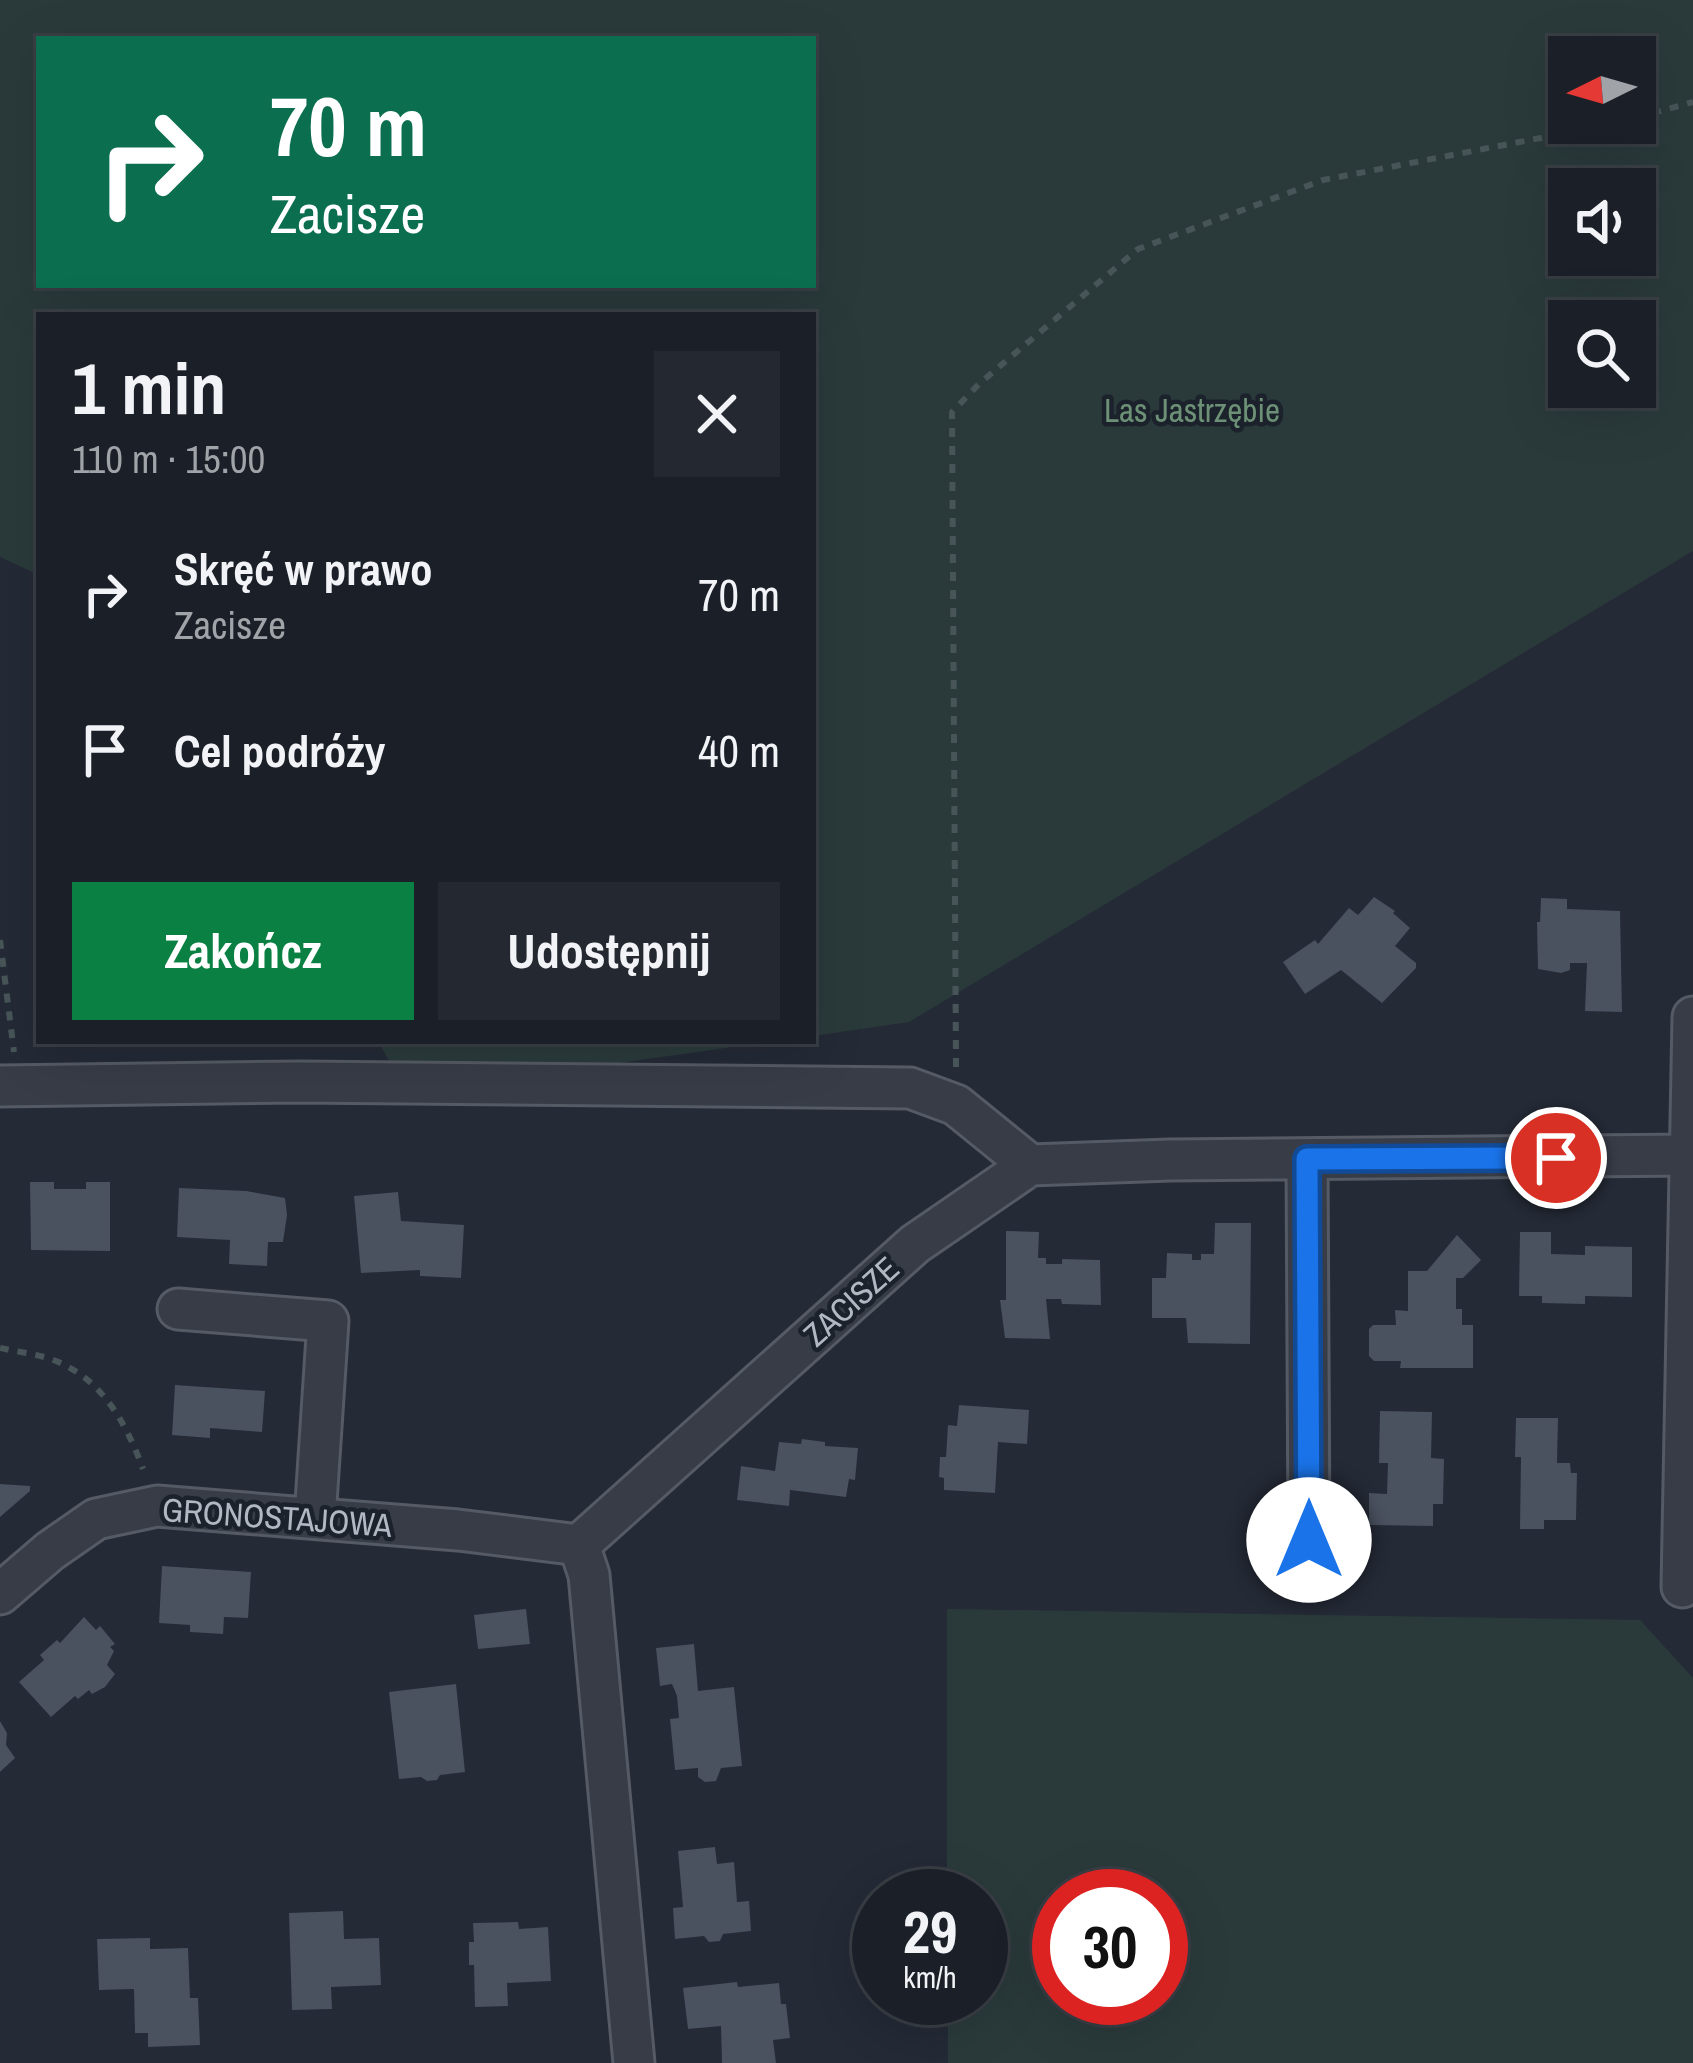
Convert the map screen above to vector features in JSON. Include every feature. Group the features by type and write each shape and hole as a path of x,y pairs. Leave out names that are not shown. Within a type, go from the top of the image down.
{"street":[{"path":"1682,1587 1693,1017"},
{"path":"9,1086 300,1082 910,1088 956,1105 1030,1165 1691,1155"},
{"path":"1307,1159 1309,1540"},
{"name":"ZACISZE","path":"579,1545 915,1244 1030,1165"},
{"path":"178,1309 328,1321 315,1518"},
{"name":"GRONOSTAJOWA","path":"0,1594 96,1519 157,1506 579,1545"},
{"path":"579,1545 589,1575 634,2063"}],"path":[{"path":"1656,112 1693,102"},
{"path":"956,1105 952,412 1138,249 1323,180 1548,137"},
{"path":"0,940 9,1086"},
{"path":"0,1348 58,1362 107,1398 127,1426 157,1506"}],"green space":[{"name":"Las Jastrzębie","path":"0,0 1693,0 1693,551 909,1022 816,1036 816,312 36,312 36,574 0,557"},
{"path":"380,1044 754,1044 407,1093"},
{"path":"947,1609 1640,1620 1693,1678 1693,2063 948,2063 948,2025 1008,2025 1008,1869 947,1869"}],"building":[{"path":"1374,897 1410,928 1395,946 1416,968 1382,1003 1341,970 1305,994 1283,962 1315,940 1318,944 1349,908 1358,915"},
{"path":"1541,898 1567,899 1567,909 1620,911 1622,1012 1585,1011 1587,963 1570,963 1570,970 1561,973 1538,969"},
{"path":"30,1182 54,1182 54,1189 86,1189 86,1182 110,1182 110,1251 31,1250"},
{"path":"179,1188 285,1198 283,1242 268,1242 267,1266 229,1264 230,1240 177,1237"},
{"path":"398,1192 401,1221 464,1225 461,1278 420,1276 420,1270 361,1273 354,1196"},
{"path":"1215,1223 1251,1223 1250,1344 1188,1343 1186,1318 1152,1318 1152,1278 1166,1278 1167,1253 1192,1254 1192,1260 1214,1254"},
{"path":"1006,1231 1039,1232 1038,1258 1046,1258 1046,1264 1062,1264 1062,1259 1100,1260 1101,1305 1046,1299 1050,1339 1005,1338 1000,1300 1006,1300"},
{"path":"1520,1232 1551,1232 1551,1254 1585,1255 1585,1246 1632,1247 1632,1297 1585,1296 1585,1304 1542,1303 1542,1296 1519,1296"},
{"path":"1457,1235 1481,1260 1463,1278 1456,1278 1456,1309 1462,1309 1462,1325 1473,1325 1473,1368 1400,1368 1401,1361 1374,1361 1369,1356 1369,1329 1396,1325 1395,1310 1408,1311 1408,1271 1427,1271"},
{"path":"175,1385 265,1391 262,1432 210,1428 210,1438 172,1435"},
{"path":"959,1405 1029,1410 1027,1444 998,1442 995,1493 944,1490 940,1457 946,1457 948,1425 957,1426"},
{"path":"1380,1411 1432,1412 1431,1458 1444,1459 1443,1504 1433,1504 1433,1526 1369,1525 1369,1493 1387,1494 1388,1463 1379,1463"},
{"path":"1516,1418 1558,1418 1557,1463 1570,1463 1571,1473 1577,1473 1576,1520 1544,1520 1544,1529 1520,1529"},
{"path":"802,1439 858,1448 855,1480 849,1479 846,1497 790,1490 789,1506 737,1500 741,1466 775,1471 779,1442 801,1444"},
{"path":"0,1484 30,1486 30,1491 0,1517"},
{"path":"162,1566 251,1572 248,1618 224,1617 223,1634 190,1632 190,1625 159,1623"},
{"path":"526,1609 530,1644 478,1649 474,1615"},
{"path":"84,1617 96,1630 100,1626 115,1644 110,1647 114,1651 107,1665 115,1674 105,1687 92,1694 89,1690 78,1699 75,1696 51,1717 19,1682 44,1660 40,1655 57,1640 60,1643"},
{"path":"694,1644 698,1691 734,1687 742,1766 721,1768 716,1781 698,1777 698,1768 675,1770 670,1719 679,1718 677,1696 672,1684 660,1686 656,1648"},
{"path":"456,1684 465,1772 440,1775 437,1780 399,1779 389,1692"},
{"path":"0,1721 15,1758 0,1772"},
{"path":"715,1847 717,1864 734,1862 737,1902 749,1901 751,1931 723,1934 720,1941 709,1942 704,1936 675,1939 673,1908 683,1907 678,1851"},
{"path":"343,1911 344,1939 379,1938 381,1985 331,1987 332,2009 292,2010 289,1913"},
{"path":"518,1922 519,1929 548,1927 551,1981 507,1983 508,2006 475,2007 474,1965 469,1965 473,1923"},
{"path":"150,1938 150,1949 188,1948 190,1998 198,1998 200,2045 148,2047 148,2033 135,2033 134,1989 99,1990 97,1939"},
{"path":"737,1982 738,1987 779,1983 790,2038 773,2040 776,2063 722,2063 721,2026 688,2029 683,1988"}],"route":[{"path":"1309,1540 1307,1159 1556,1158"}]}
